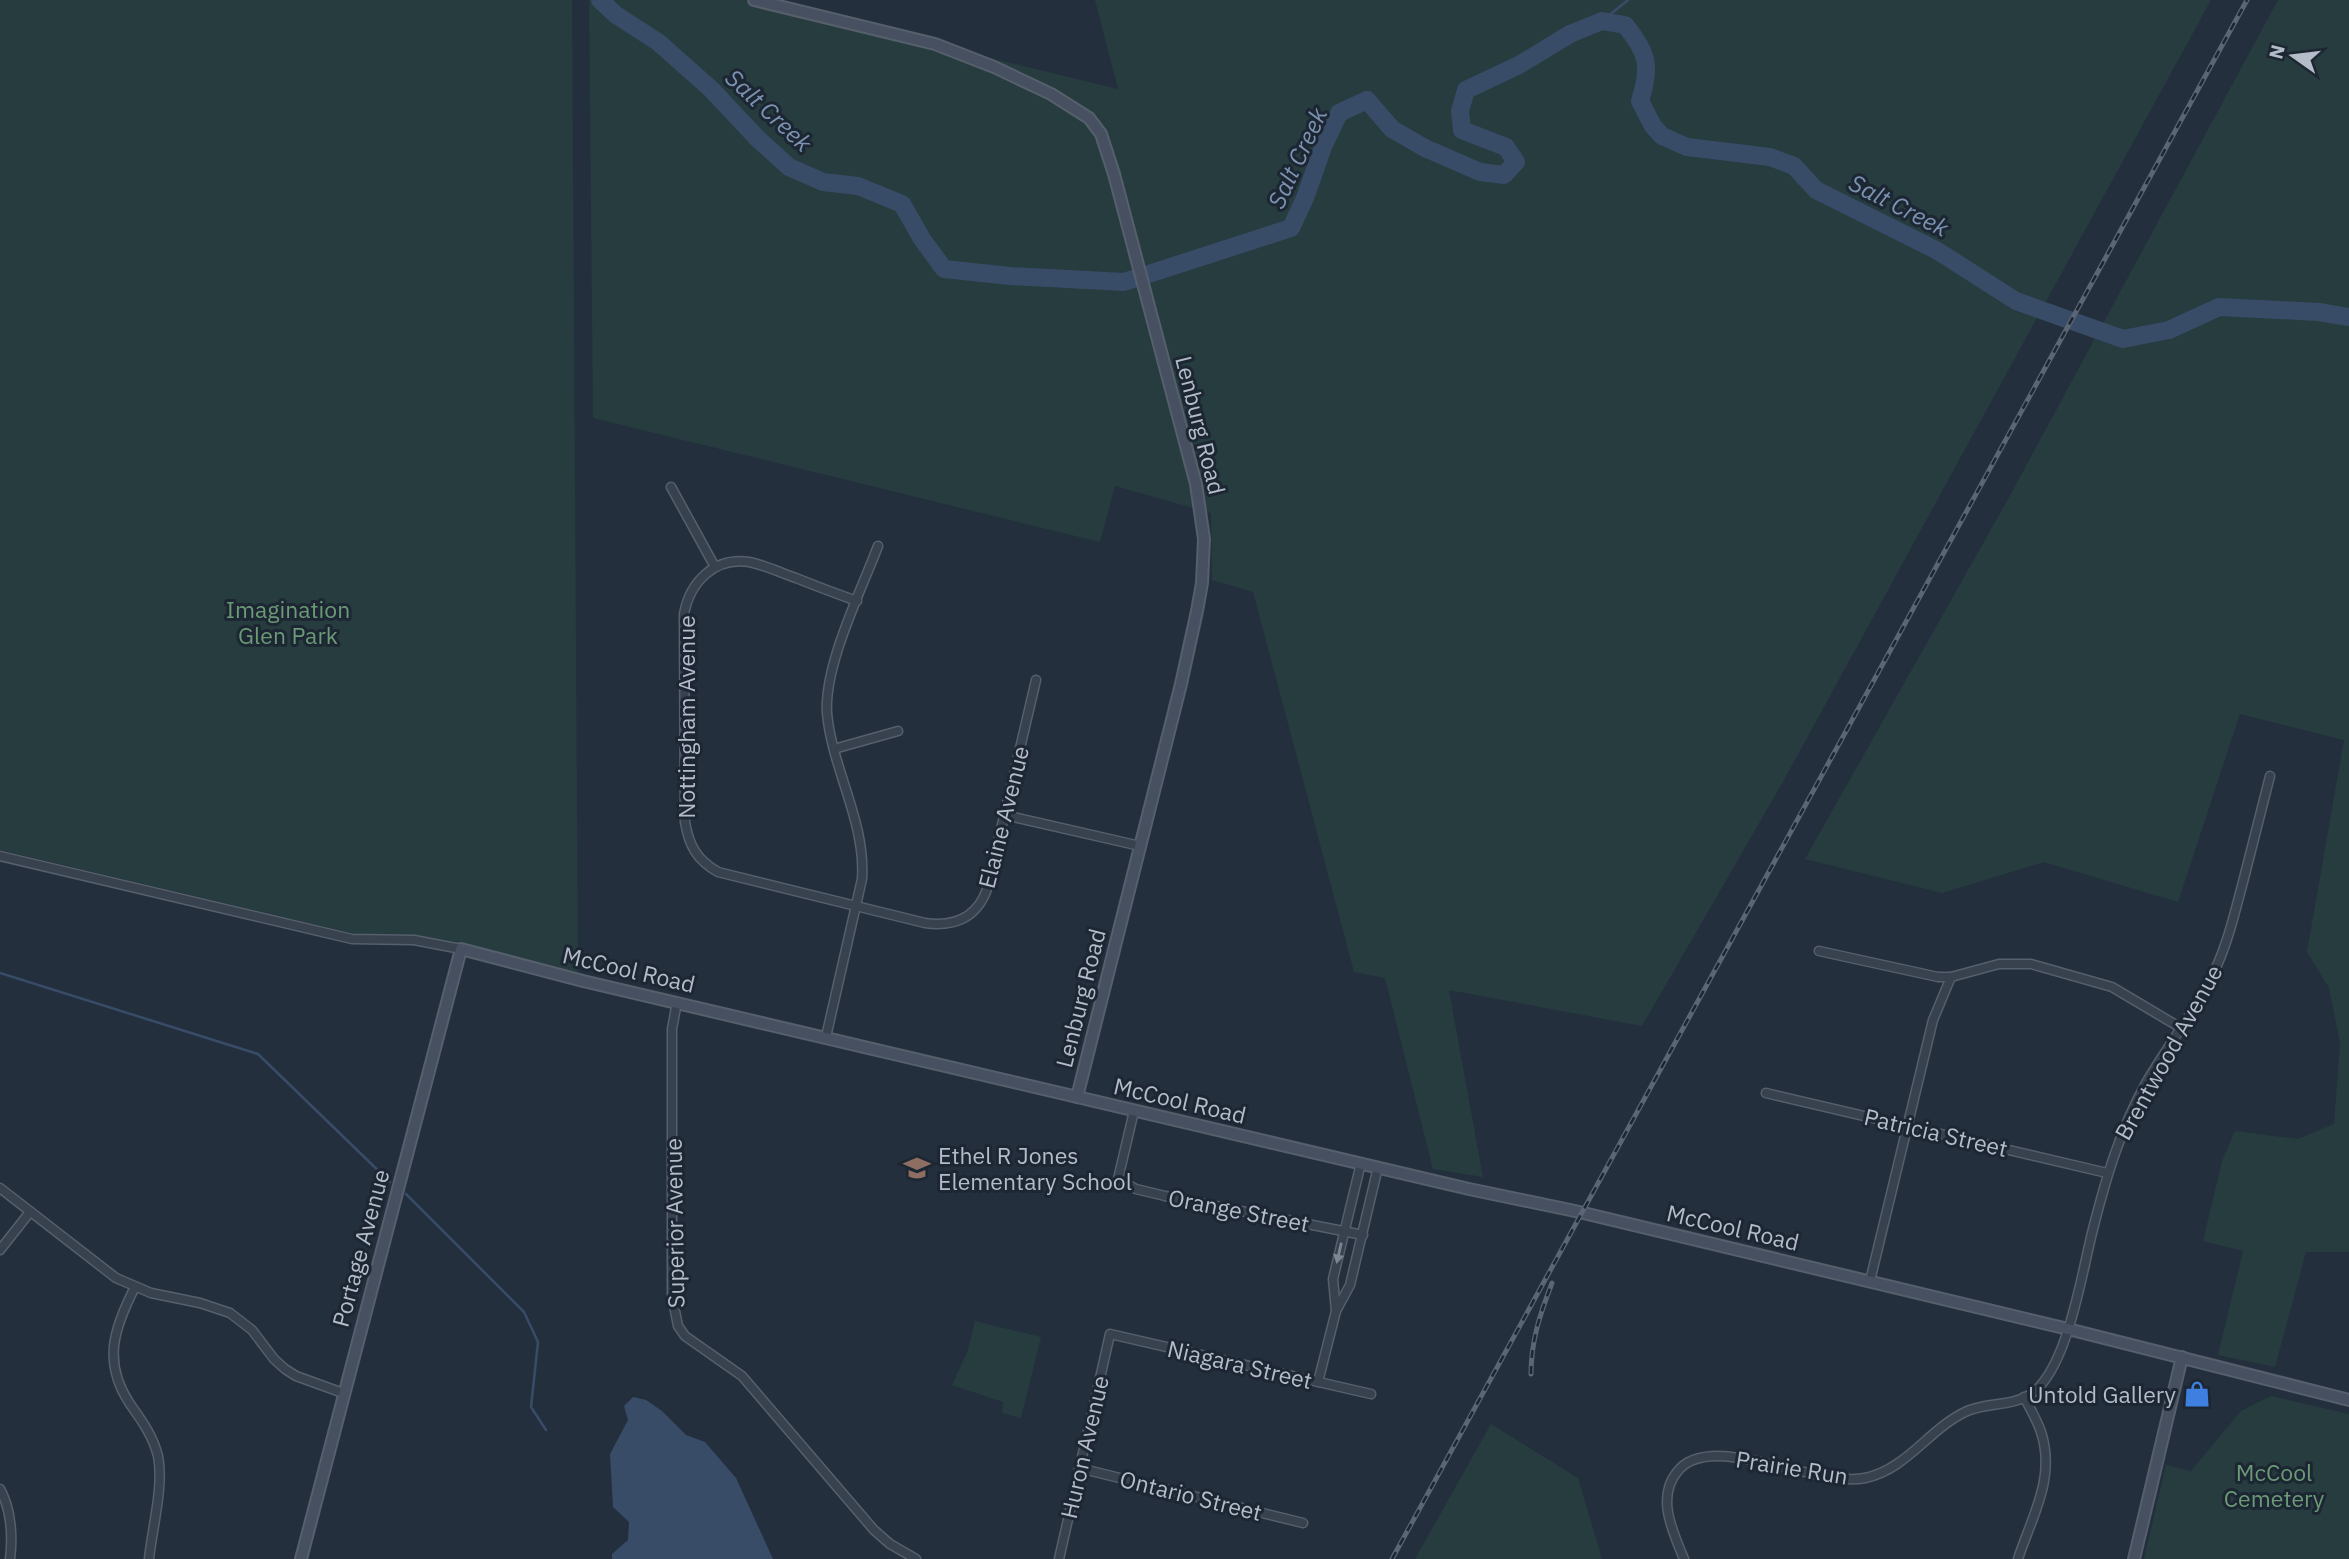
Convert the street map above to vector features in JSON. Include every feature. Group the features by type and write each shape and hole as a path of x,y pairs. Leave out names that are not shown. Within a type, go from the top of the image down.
{"street":[{"name":"Lenburg Road","path":"754,0 915,38 953,50 1051,94 1081,112 1096,127 1106,147 1196,484 1202,517 1203,558 1202,583 1181,684 1077,1097"},
{"path":"671,487 715,567 728,563 750,562 857,601"},
{"path":"827,1037 862,879 861,848 834,749 827,711 829,680 878,546"},
{"name":"Nottingham Avenue","path":"715,567 696,583 684,614 685,822 691,848 707,866 718,872 856,907"},
{"name":"Elaine Avenue","path":"856,907 937,925 961,921 971,914 984,897 1036,680"},
{"path":"834,749 898,731"},
{"name":"Brentwood Avenue","path":"2068,1329 2115,1147 2135,1104 2207,984 2222,953 2270,776"},
{"path":"1005,814 1140,846"},
{"name":"McCool Road","path":"0,856 341,936 414,940 461,949 583,981 1134,1111 1870,1281 2349,1400"},
{"name":"Portage Avenue","path":"301,1559 461,949"},
{"path":"1819,951 1924,975 1951,977 1999,964 2031,964 2112,987 2181,1028"},
{"path":"1870,1281 1933,1020 1951,977"},
{"name":"Superior Avenue","path":"677,1002 672,1029 672,1296 678,1326 694,1345 742,1376 874,1530 911,1558"},
{"name":"Patricia Street","path":"1766,1093 2107,1173"},
{"name":"Orange Street","path":"1134,1111 1118,1179 1136,1189 1363,1235"},
{"path":"1336,1311 1333,1279 1361,1163"},
{"path":"1318,1382 1336,1311 1350,1285 1378,1167"},
{"path":"0,1188 102,1268 135,1287 230,1313 252,1330 268,1353 296,1376 343,1393"},
{"path":"0,1250 30,1212"},
{"path":"135,1287 115,1328 113,1359 122,1389 154,1441 158,1459 159,1476 149,1559"},
{"name":"Prairie Run","path":"1684,1559 1670,1525 1666,1502 1670,1481 1692,1458 1734,1457 1843,1480 1889,1471 1949,1421 1968,1410 2016,1401 2044,1382 2068,1329"},
{"name":"Niagara Street","path":"1110,1334 1371,1394"},
{"name":"Huron Avenue","path":"1059,1559 1110,1334"},
{"path":"2134,1559 2182,1357"},
{"path":"2018,1559 2041,1498 2046,1475 2046,1451 2041,1429 2024,1397"},
{"name":"Ontario Street","path":"1079,1468 1303,1523"},
{"path":"0,1489 8,1509 10,1559"}],"green space":[{"name":"Imagination Glen Park","path":"0,0 572,0 578,975 411,936 355,934 0,850"},
{"path":"589,0 752,0 1118,89 1095,0 2211,0 1784,780 1642,1026 1449,990 1483,1177 1433,1169 1385,978 1354,972 1253,592 1212,580 1211,513 1115,486 1100,542 593,418"},
{"path":"2278,0 2349,0 2349,1252 2306,1252 2275,1367 2218,1355 2243,1251 2203,1241 2222,1161 2235,1131 2298,1139 2334,1124 2340,1043 2329,988 2307,952 2344,740 2240,714 2178,902 2044,862 1942,893 1805,859 2007,501"},
{"path":"975,1321 1041,1337 1021,1418 1002,1413 1003,1402 952,1385 968,1350"},
{"name":"McCool Cemetery","path":"2271,1396 2349,1414 2349,1559 2144,1559 2166,1465 2191,1471 2241,1411"},
{"path":"1491,1424 1578,1478 1602,1559 1415,1559"}],"water":[{"path":"633,1397 646,1400 662,1411 686,1435 705,1442 736,1478 773,1559 612,1559 612,1554 628,1540 629,1522 613,1507 610,1454 628,1420 624,1406"}],"waterway":[{"name":"Salt Creek","path":"600,0 616,15 658,42 711,89 758,139 789,167 823,182 858,186 902,204 922,239 944,269 1010,276 1124,282 1291,228 1339,113 1367,100 1392,129 1425,148 1480,172 1504,175 1516,162 1506,147 1462,130 1460,111 1466,90 1519,65 1570,34 1602,21 1625,25 1639,44 1646,69 1640,101 1653,126 1662,136 1687,147 1770,157 1794,166 1816,190 1936,250 2016,301 2123,339 2169,330 2219,307 2319,312 2349,317"},
{"path":"1602,21 1628,0"},
{"path":"0,973 258,1054 390,1182"},
{"path":"406,1194 524,1312 538,1342 531,1407 546,1430"}],"railway":[{"path":"1392,1559 2247,0"},
{"path":"1531,1374 1537,1328 1552,1283"}],"place":[{"name":"Ethel R Jones Elementary School","path":"917,1168"},
{"name":"Untold Gallery","path":"2197,1394"}]}
